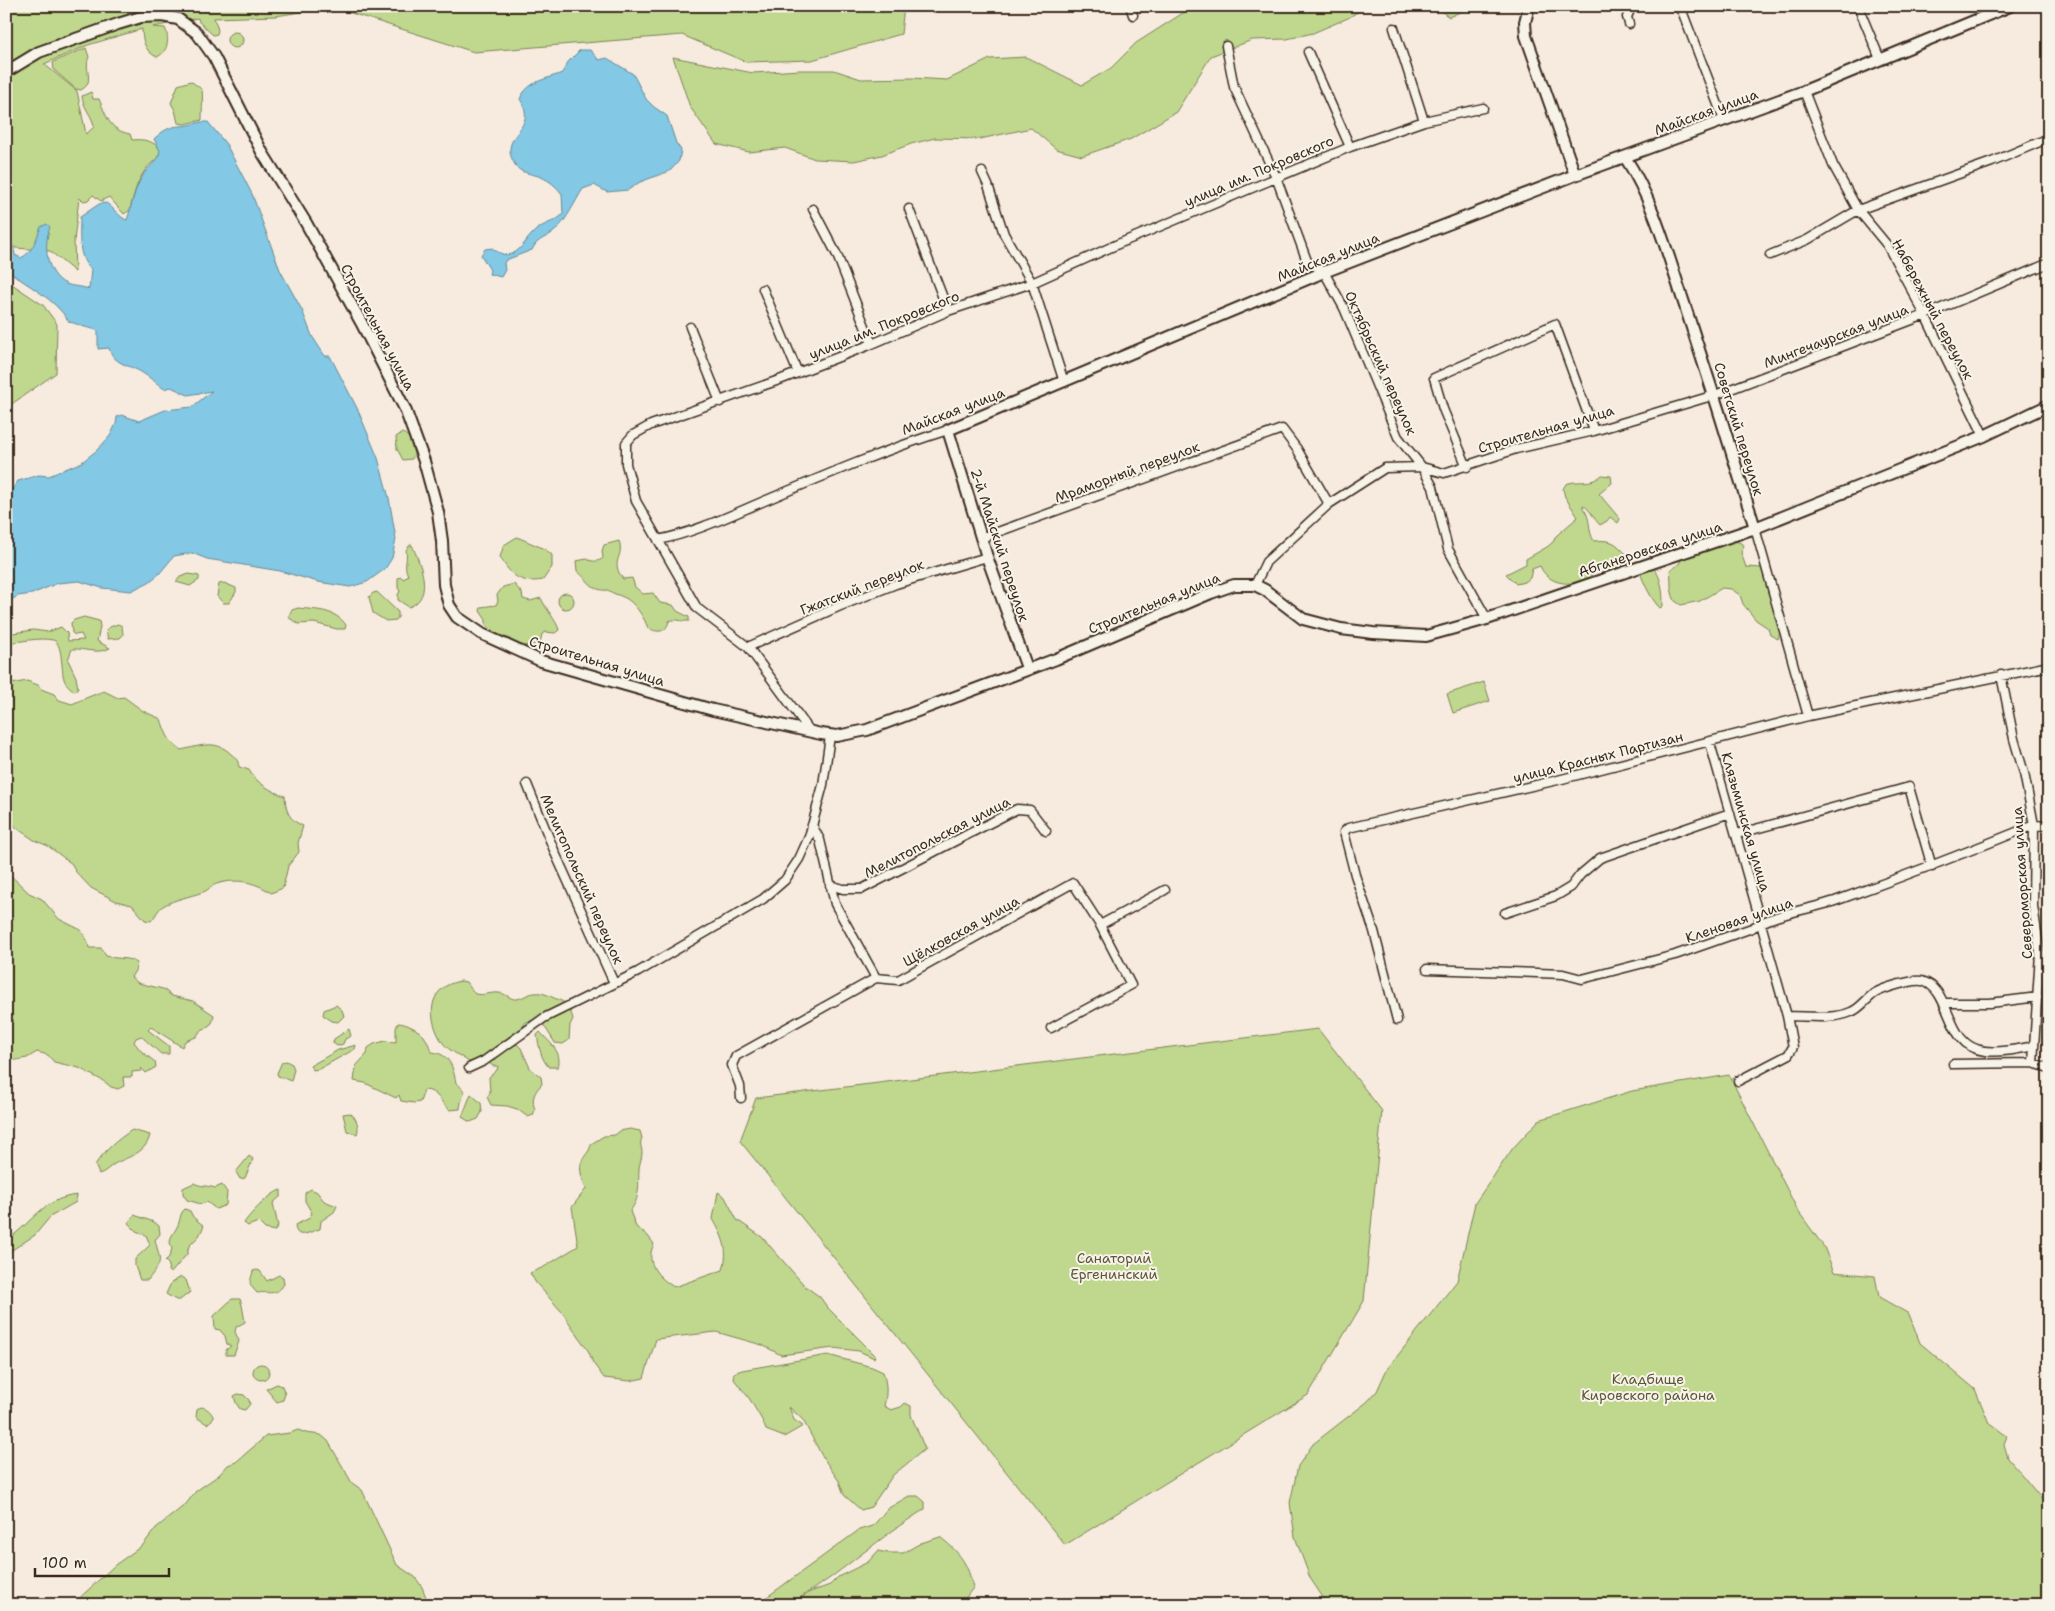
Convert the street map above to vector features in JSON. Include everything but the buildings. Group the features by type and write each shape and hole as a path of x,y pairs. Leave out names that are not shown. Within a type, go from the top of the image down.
{"street":[{"path":"1130,6 1133,15"},
{"path":"1529,6 1525,22 1526,36 1575,175"},
{"path":"1629,24 1627,17 1631,8 1638,6"},
{"path":"1676,6 1682,11 1724,120"},
{"path":"1858,6 1880,59"},
{"name":"Майская улица","path":"658,540 688,532 851,464 948,430 1324,272 1575,175 1804,91 2010,6"},
{"name":"Строительная улица","path":"6,72 39,52 141,17 162,16 178,19 197,33 214,57 262,152 306,223 378,354 405,409 424,462 438,512 444,585 450,605 457,617 482,634 541,661 713,710 830,736 867,730 1056,658 1211,593 1234,585 1254,585 1266,562 1329,504 1384,468 1422,467 1444,474 1516,449 1594,430 1715,396"},
{"path":"1394,28 1424,121"},
{"name":"Октябрьский переулок","path":"1226,46 1234,88 1275,176 1307,261 1324,272 1344,308 1398,438 1422,467 1433,487 1448,549 1487,619"},
{"path":"1308,52 1350,147"},
{"name":"Набережный переулок","path":"1804,91 1833,166 1858,210 1887,245 1925,315 1984,436"},
{"name":"улица им. Покровского","path":"810,732 748,647 697,608 636,501 626,464 626,444 633,435 650,425 720,402 798,373 948,311 1032,283 1275,176 1350,147 1424,121 1483,108"},
{"path":"1770,255 1807,240 1858,210 1992,162 2049,138"},
{"name":"Советский переулок","path":"1625,157 1640,180 1670,260 1715,396 1755,528 1808,716"},
{"path":"982,172 1004,234 1032,283 1064,382"},
{"path":"813,209 836,254 872,344"},
{"path":"909,209 948,311"},
{"name":"Мингечаурская улица","path":"1715,396 1925,315 2049,263"},
{"path":"763,288 798,373"},
{"path":"1467,467 1443,409 1434,378 1556,324 1594,430"},
{"path":"690,328 720,402"},
{"name":"Абганеровская улица","path":"1254,585 1264,590 1303,619 1341,629 1426,636 1487,619 1755,528 1984,436 2049,405"},
{"name":"Мраморный переулок","path":"981,538 1282,429 1297,449 1329,504"},
{"name":"2-й Майский переулок","path":"948,430 987,557 1027,668"},
{"name":"Гжатский переулок","path":"748,647 838,607 896,584 987,557"},
{"name":"улица Красных Партизан","path":"1397,1020 1374,931 1348,851 1344,832 1348,828 1710,743 1808,716 2049,666"},
{"name":"Североморская улица","path":"2001,675 2034,825 2033,906 2040,953 2034,1063"},
{"path":"469,1068 484,1061 544,1018 614,984 763,899 785,880 799,859 812,825 823,785 830,736"},
{"name":"Клязьминская улица","path":"1710,743 1762,922 1787,1016 1793,1047 1788,1055 1738,1080"},
{"name":"Мелитопольский переулок","path":"527,784 556,855 614,984"},
{"path":"1737,834 1909,787 1932,867"},
{"name":"Мелитопольская улица","path":"830,885 843,890 862,889 1017,809 1030,810 1046,831"},
{"path":"1505,913 1556,896 1571,887 1580,875 1600,858 1730,813"},
{"path":"741,1098 740,1086 732,1065 736,1056 876,978 835,904 820,840 812,825"},
{"name":"Кленовая улица","path":"1427,969 1563,974 1582,979 1675,955 1752,928 1762,922 1818,907 1932,867 2034,825 2049,826"},
{"name":"Щёлковская улица","path":"876,978 898,980 1073,883 1100,925"},
{"path":"1051,1028 1131,985 1100,925 1165,890"},
{"path":"2040,953 2049,954"},
{"path":"1787,1016 1841,1015 1854,1011 1875,993 1916,980 1925,982 1935,991 1944,1003 1956,1033 1976,1049 1994,1051 2034,1046"},
{"path":"1944,1003 1990,1003 2038,997"},
{"path":"1953,1064 2034,1063 2049,1068"}],"green space":[{"path":"6,6 904,6 901,34 812,60 746,62 682,35 474,52 332,7 276,16 214,18 218,30 217,34 213,35 199,22 198,18 153,27 165,28 167,36 166,49 157,57 145,45 142,29 88,45 44,64 77,91 86,134 94,127 82,96 91,92 93,99 99,99 113,126 130,134 132,140 152,142 161,151 140,178 130,210 124,214 109,197 101,201 93,195 84,201 79,198 74,241 75,272 50,251 6,247"},
{"path":"1194,6 1367,6 1348,18 1313,33 1287,39 1252,40 1211,56 1176,112 1131,139 1082,156 1056,149 1031,128 980,139 935,138 911,144 882,155 854,161 815,159 785,148 749,152 716,144 690,107 673,57 753,73 834,70 861,79 912,78 947,80 990,59 1026,57 1082,85 1111,68 1136,43"},
{"path":"1434,6 1473,6 1449,17"},
{"path":"235,32 241,34 243,40 241,46 235,48 229,46 227,40 229,34"},
{"path":"86,48 89,57 87,66 89,79 88,83 81,90 76,89 54,70 53,62"},
{"path":"191,81 202,90 202,120 185,124 178,123 171,103 178,85"},
{"path":"6,280 43,305 57,324 56,373 6,408"},
{"path":"402,433 408,436 411,442 414,455 412,459 403,460 397,449 396,437"},
{"path":"1602,475 1611,476 1612,483 1599,494 1620,519 1618,523 1610,517 1600,525 1583,505 1588,516 1592,537 1594,541 1612,542 1628,555 1632,562 1614,569 1598,569 1584,580 1568,583 1551,579 1540,566 1532,569 1530,578 1525,582 1516,584 1506,574 1526,564 1526,559 1547,547 1556,536 1578,517 1565,497 1563,489 1566,484 1593,480"},
{"path":"517,537 545,549 552,555 552,567 543,580 528,581 517,577 512,574 500,557 504,545"},
{"path":"619,541 620,551 617,567 623,579 632,578 635,587 643,594 653,593 660,603 673,605 677,611 689,617 689,621 669,621 666,628 661,631 648,628 641,614 631,602 608,590 594,587 577,571 576,561 587,559 593,561 600,560 603,558 602,551 604,545"},
{"path":"1731,541 1744,545 1741,553 1746,567 1762,568 1781,629 1778,639 1770,635 1768,628 1756,620 1743,604 1740,595 1731,589 1722,588 1700,601 1681,605 1675,601 1671,589 1670,570 1679,564 1682,557"},
{"path":"412,545 419,561 423,588 422,596 409,607 398,600 400,591 398,588 398,578 404,579 408,575 406,569 406,550"},
{"path":"1652,566 1658,575 1661,585 1663,606 1660,608 1648,591 1640,571"},
{"path":"189,574 199,576 199,580 190,586 176,582 180,577"},
{"path":"224,583 236,588 236,592 229,603 223,603 217,596 219,584"},
{"path":"514,584 522,593 523,599 530,601 541,598 558,626 559,630 555,633 545,632 542,634 540,643 529,646 513,644 509,638 501,637 486,625 486,620 480,611 481,607 496,605 498,601 497,595 503,587"},
{"path":"377,592 398,612 396,620 386,621 373,613 369,597"},
{"path":"566,593 572,595 574,601 572,607 566,609 560,607 558,601 560,595"},
{"path":"298,608 330,613 346,625 345,629 337,629 314,623 298,624 288,617 292,610"},
{"path":"84,617 99,621 100,627 97,641 110,648 101,651 72,649 68,660 76,677 78,688 74,691 65,681 59,646 56,642 41,639 6,643 6,634 33,630 48,632 61,627 67,633 68,641 84,640 81,634 75,635 72,633 71,623"},
{"path":"118,624 122,626 123,635 120,638 108,639 106,630"},
{"path":"27,681 54,694 59,700 72,704 104,691 118,698 124,697 143,711 161,719 168,737 181,750 208,745 220,746 235,758 239,767 249,770 255,779 264,786 285,796 289,814 303,826 298,843 299,852 288,866 283,888 271,893 250,883 235,881 219,883 204,892 163,906 151,921 145,920 132,905 116,901 91,888 75,871 72,864 48,846 34,840 18,829 6,818 6,685"},
{"path":"1484,682 1490,701 1453,713 1447,694"},
{"path":"6,871 29,893 42,899 59,919 81,930 88,942 89,948 101,948 106,956 137,963 131,977 138,983 163,989 172,996 193,1001 214,1015 212,1023 201,1030 196,1037 185,1041 182,1047 151,1027 148,1030 169,1046 169,1054 161,1054 141,1036 136,1038 134,1042 141,1051 155,1062 156,1067 146,1073 141,1068 141,1071 132,1072 132,1077 123,1077 124,1086 118,1089 111,1087 79,1068 54,1062 48,1055 37,1052 27,1058 6,1062"},
{"path":"461,981 466,982 475,994 499,993 517,999 530,994 540,993 562,1001 569,1008 573,1019 570,1025 569,1040 563,1044 555,1043 540,1019 526,1022 518,1033 497,1049 481,1059 469,1062 443,1043 432,1015 433,1005 441,990 450,984"},
{"path":"336,1005 342,1010 344,1016 338,1022 332,1021 323,1015 324,1010"},
{"path":"398,1023 419,1031 432,1052 443,1055 450,1062 456,1083 464,1092 460,1109 450,1110 433,1092 424,1090 420,1102 414,1103 401,1101 399,1095 396,1098 365,1083 354,1081 356,1066 367,1054 368,1048 385,1041 396,1042"},
{"path":"349,1029 351,1036 345,1039 343,1044 337,1046 333,1043 334,1039"},
{"name":"Санаторий Ергенинский","path":"1318,1029 1382,1111 1364,1301 1308,1395 1065,1545 740,1141 756,1098"},
{"path":"540,1032 557,1052 559,1057 558,1067 549,1067 544,1061 537,1035"},
{"path":"517,1044 521,1048 530,1068 541,1077 542,1084 533,1099 535,1110 533,1115 528,1117 517,1109 491,1105 487,1097 490,1093 489,1077 497,1070 498,1066 493,1066 489,1063 491,1059"},
{"path":"356,1045 355,1049 319,1069 313,1070 310,1066 338,1050"},
{"path":"286,1061 292,1064 294,1069 291,1081 278,1076 277,1073 282,1062"},
{"name":"Кладбище Кировского района","path":"1729,1075 1798,1211 1824,1247 1834,1272 1875,1276 1879,1297 1909,1314 1920,1343 1975,1389 1989,1423 2007,1436 2004,1444 2008,1458 2049,1508 2049,1605 1325,1605 1322,1596 1310,1578 1295,1537 1290,1503 1298,1466 1313,1444 1367,1402 1377,1391 1387,1369 1457,1281 1475,1203 1513,1148 1539,1120 1632,1091"},
{"path":"471,1094 481,1103 482,1112 478,1119 470,1122 462,1117"},
{"path":"350,1113 357,1122 357,1134 347,1131 343,1114"},
{"path":"630,1129 640,1131 642,1157 639,1167 639,1186 636,1201 630,1211 636,1227 648,1236 654,1244 651,1251 652,1264 663,1279 674,1287 723,1270 725,1263 724,1243 713,1219 718,1192 725,1197 737,1220 762,1237 805,1286 820,1297 827,1307 875,1355 874,1358 859,1351 833,1348 781,1355 762,1345 716,1332 656,1339 644,1378 630,1381 604,1378 562,1312 536,1283 530,1273 544,1267 578,1246 572,1207 586,1189 582,1179 582,1161 591,1144 604,1136 615,1135 620,1131"},
{"path":"132,1130 150,1135 145,1146 137,1153 99,1174 95,1165 112,1146"},
{"path":"249,1156 253,1159 245,1178 240,1179 236,1172"},
{"path":"194,1183 215,1188 222,1185 227,1192 226,1205 216,1209 207,1202 201,1204 187,1200 183,1194 183,1188"},
{"path":"311,1189 317,1192 324,1201 337,1206 334,1212 321,1221 320,1229 301,1234 296,1230 295,1225 308,1219 312,1213 305,1201 305,1193"},
{"path":"281,1190 281,1196 273,1203 278,1226 275,1231 265,1229 258,1222 248,1226 244,1223 266,1199"},
{"path":"77,1195 76,1202 50,1217 35,1235 9,1252 6,1263 7,1240 46,1206 65,1197"},
{"path":"185,1209 190,1211 193,1217 204,1226 199,1236 189,1246 187,1254 171,1273 168,1271 169,1265 165,1261 172,1249 171,1237"},
{"path":"134,1215 154,1222 159,1226 160,1234 155,1240 159,1262 148,1280 140,1280 135,1266 135,1259 150,1245 146,1235 136,1231 128,1223"},
{"path":"253,1271 260,1271 267,1281 279,1275 283,1277 284,1284 278,1291 272,1293 257,1293 250,1283"},
{"path":"181,1277 186,1280 190,1292 180,1300 176,1300 166,1294 171,1283"},
{"path":"232,1299 240,1299 245,1322 236,1327 235,1332 239,1341 234,1355 226,1355 226,1350 231,1346 227,1344 225,1336 220,1330 215,1329 214,1316"},
{"path":"828,1355 872,1367 883,1372 886,1389 884,1406 891,1410 901,1407 905,1403 911,1406 911,1415 925,1449 893,1475 871,1507 861,1510 844,1495 839,1481 822,1456 803,1420 789,1407 794,1420 803,1426 784,1437 766,1430 749,1398 733,1378 734,1373 742,1370"},
{"path":"261,1364 269,1372 261,1380 253,1372"},
{"path":"277,1384 282,1386 285,1394 283,1400 277,1402 266,1389"},
{"path":"238,1394 244,1395 249,1400 250,1404 245,1410 240,1409 236,1403 234,1396"},
{"path":"201,1407 206,1408 214,1418 207,1424 196,1417 197,1410"},
{"path":"298,1430 321,1435 328,1441 352,1483 362,1490 397,1565 415,1577 422,1587 429,1605 72,1605 115,1565 143,1545 156,1528 186,1504 196,1491 219,1475 228,1465 236,1462 266,1436"},
{"path":"909,1496 918,1496 925,1502 925,1509 888,1534 830,1578 791,1605 756,1605 859,1530 873,1526 887,1509"},
{"path":"940,1537 953,1548 969,1572 973,1588 961,1604 802,1605 800,1599 810,1592 830,1585 838,1577 868,1562 878,1551 903,1553 921,1543"}],"water":[{"path":"580,50 590,50 599,60 607,58 633,74 646,99 667,116 676,143 681,150 679,161 670,171 640,182 628,190 607,192 594,185 583,189 553,233 537,243 532,250 506,260 504,263 505,270 501,277 489,274 490,270 481,255 485,249 492,248 508,255 514,253 539,228 563,214 562,194 547,180 526,173 516,167 510,153 514,138 525,118 525,109 520,99 523,93 537,82 562,73 568,62"},
{"path":"208,122 226,144 252,194 280,270 302,310 312,336 325,356 330,356 357,408 378,458 389,498 396,539 392,558 385,569 367,582 350,587 318,582 280,571 207,559 192,553 174,556 159,574 149,582 131,591 102,588 79,581 58,583 32,594 18,596 6,603 6,497 18,481 39,475 49,476 82,462 110,436 117,417 122,415 139,421 165,410 192,407 212,391 188,395 171,387 164,389 141,372 118,361 114,358 109,348 98,349 98,331 69,322 63,313 48,299 6,269 6,242 13,245 15,255 21,258 31,249 41,227 47,224 50,227 47,243 48,259 54,274 66,284 89,289 91,269 83,259 81,252 80,217 99,204 106,203 127,220 139,182 159,155 160,151 154,139 172,127"}]}
